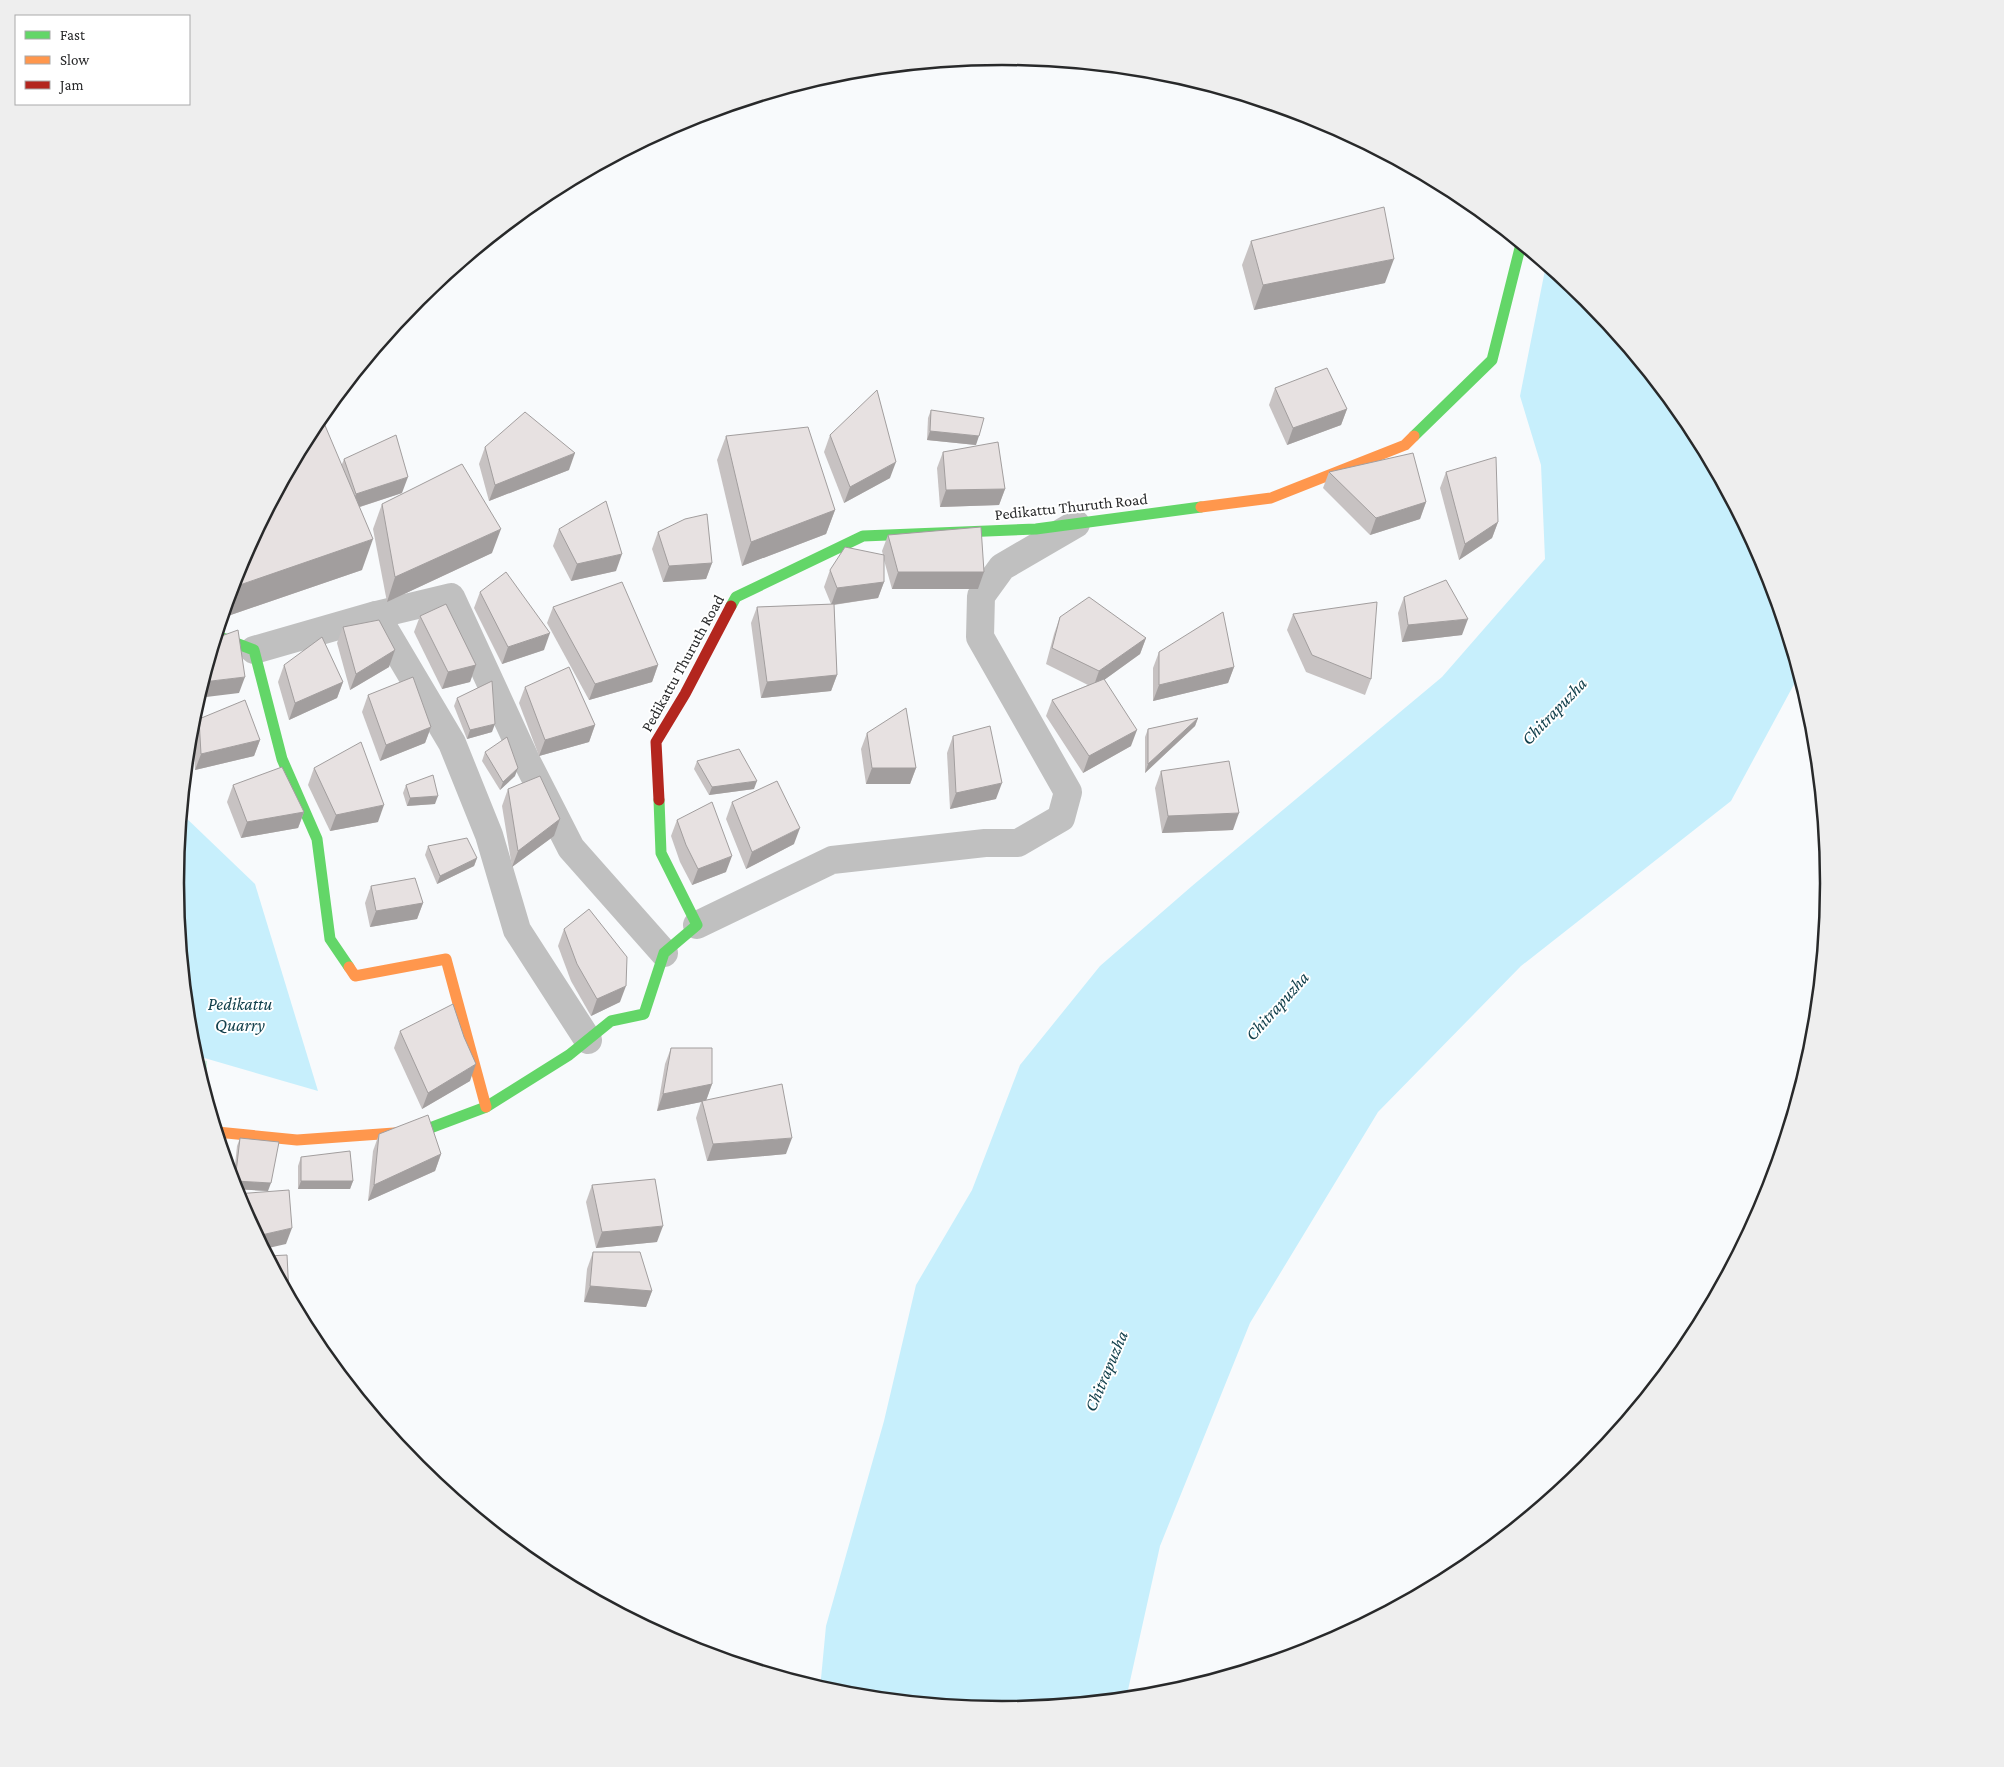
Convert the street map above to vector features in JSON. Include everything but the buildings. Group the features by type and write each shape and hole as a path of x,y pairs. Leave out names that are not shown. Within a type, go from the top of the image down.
{"street":[{"name":"Pedikattu Thuruth Road","path":"697,925 661,853 656,742 685,694 736,597 863,536 1036,529 1271,498 1405,445 1492,360 1520,250"},
{"path":"223,1133 297,1140 422,1131 486,1107 569,1055 610,1021 644,1014 664,953 697,925 832,860 984,843 1018,843 1061,818 1068,792 980,637 981,596 1002,567 1076,524"},
{"path":"222,638 254,650 376,615 451,597 525,758 571,848 664,953"},
{"path":"376,615 452,743 489,835 517,930 588,1040"},
{"path":"254,650 282,759 317,839 330,939 355,976 446,959 486,1107"}],"green space":[{"path":"203,1060 207,1061 207,1078"}],"water":[{"name":"Chitrapuzha","path":"1545,271 1581,305 1651,385 1683,429 1711,474 1736,521 1758,570 1777,620 1795,682 1731,801 1521,966 1378,1112 1250,1323 1160,1546 1128,1692 1056,1700 1002,1702 948,1700 895,1695 821,1681 826,1626 884,1421 916,1285 972,1190 1020,1065 1100,966 1192,886 1442,677 1545,559 1541,465 1520,396"},
{"name":"Pedikattu Quarry","path":"186,818 255,884 318,1091 202,1057 191,990 185,937 184,884"}],"traffic: fast":[{"path":"1414,436 1492,360 1520,250"},
{"path":"731,606 736,597 863,536 1036,529 1201,507"},
{"path":"222,638 254,650 282,759 317,839 330,939 349,967"},
{"path":"408,1132 422,1131 486,1107 569,1055 611,1021 644,1014 664,953 697,925 661,853 659,800"}],"traffic: slow":[{"path":"1201,507 1271,498 1405,445 1414,436"},
{"path":"349,967 355,976 446,959 486,1107"},
{"path":"223,1133 297,1140 408,1132"}],"traffic: jam":[{"path":"659,800 656,742 685,694 731,606"}]}
